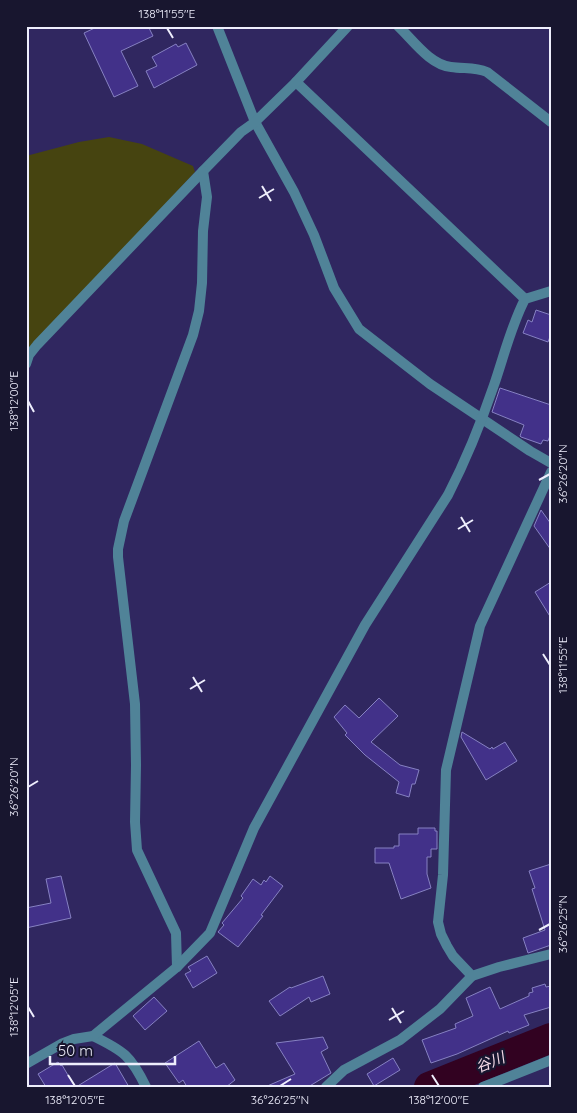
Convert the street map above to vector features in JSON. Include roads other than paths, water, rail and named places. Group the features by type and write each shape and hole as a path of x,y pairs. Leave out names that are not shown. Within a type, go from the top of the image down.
{"street":[{"path":"217,26 256,122 294,192 314,235 334,288 359,329 430,384 551,463"},
{"path":"26,364 29,355 37,345 203,170 241,132 256,122 348,26"},
{"path":"398,26 431,58 450,67 474,68 487,72 551,122"},
{"path":"296,82 525,299"},
{"path":"177,967 176,932 137,850 135,822 135,704 118,549 124,521 193,335 199,311 202,283 203,231 207,197 203,170"},
{"path":"26,1064 68,1042 92,1036 177,967 210,933 254,828 365,625 448,495 460,472 482,418 516,315 525,299 551,290"},
{"path":"472,976 453,956 441,934 438,922 443,875 446,770 480,626 551,472"},
{"path":"326,1087 344,1070 400,1040 440,1008 472,976 551,954"},
{"path":"92,1036 118,1048 128,1056 146,1087"},
{"path":"483,1087 551,1060"}],"waterway":[{"name":"谷川","path":"429,1087 551,1038"}]}
